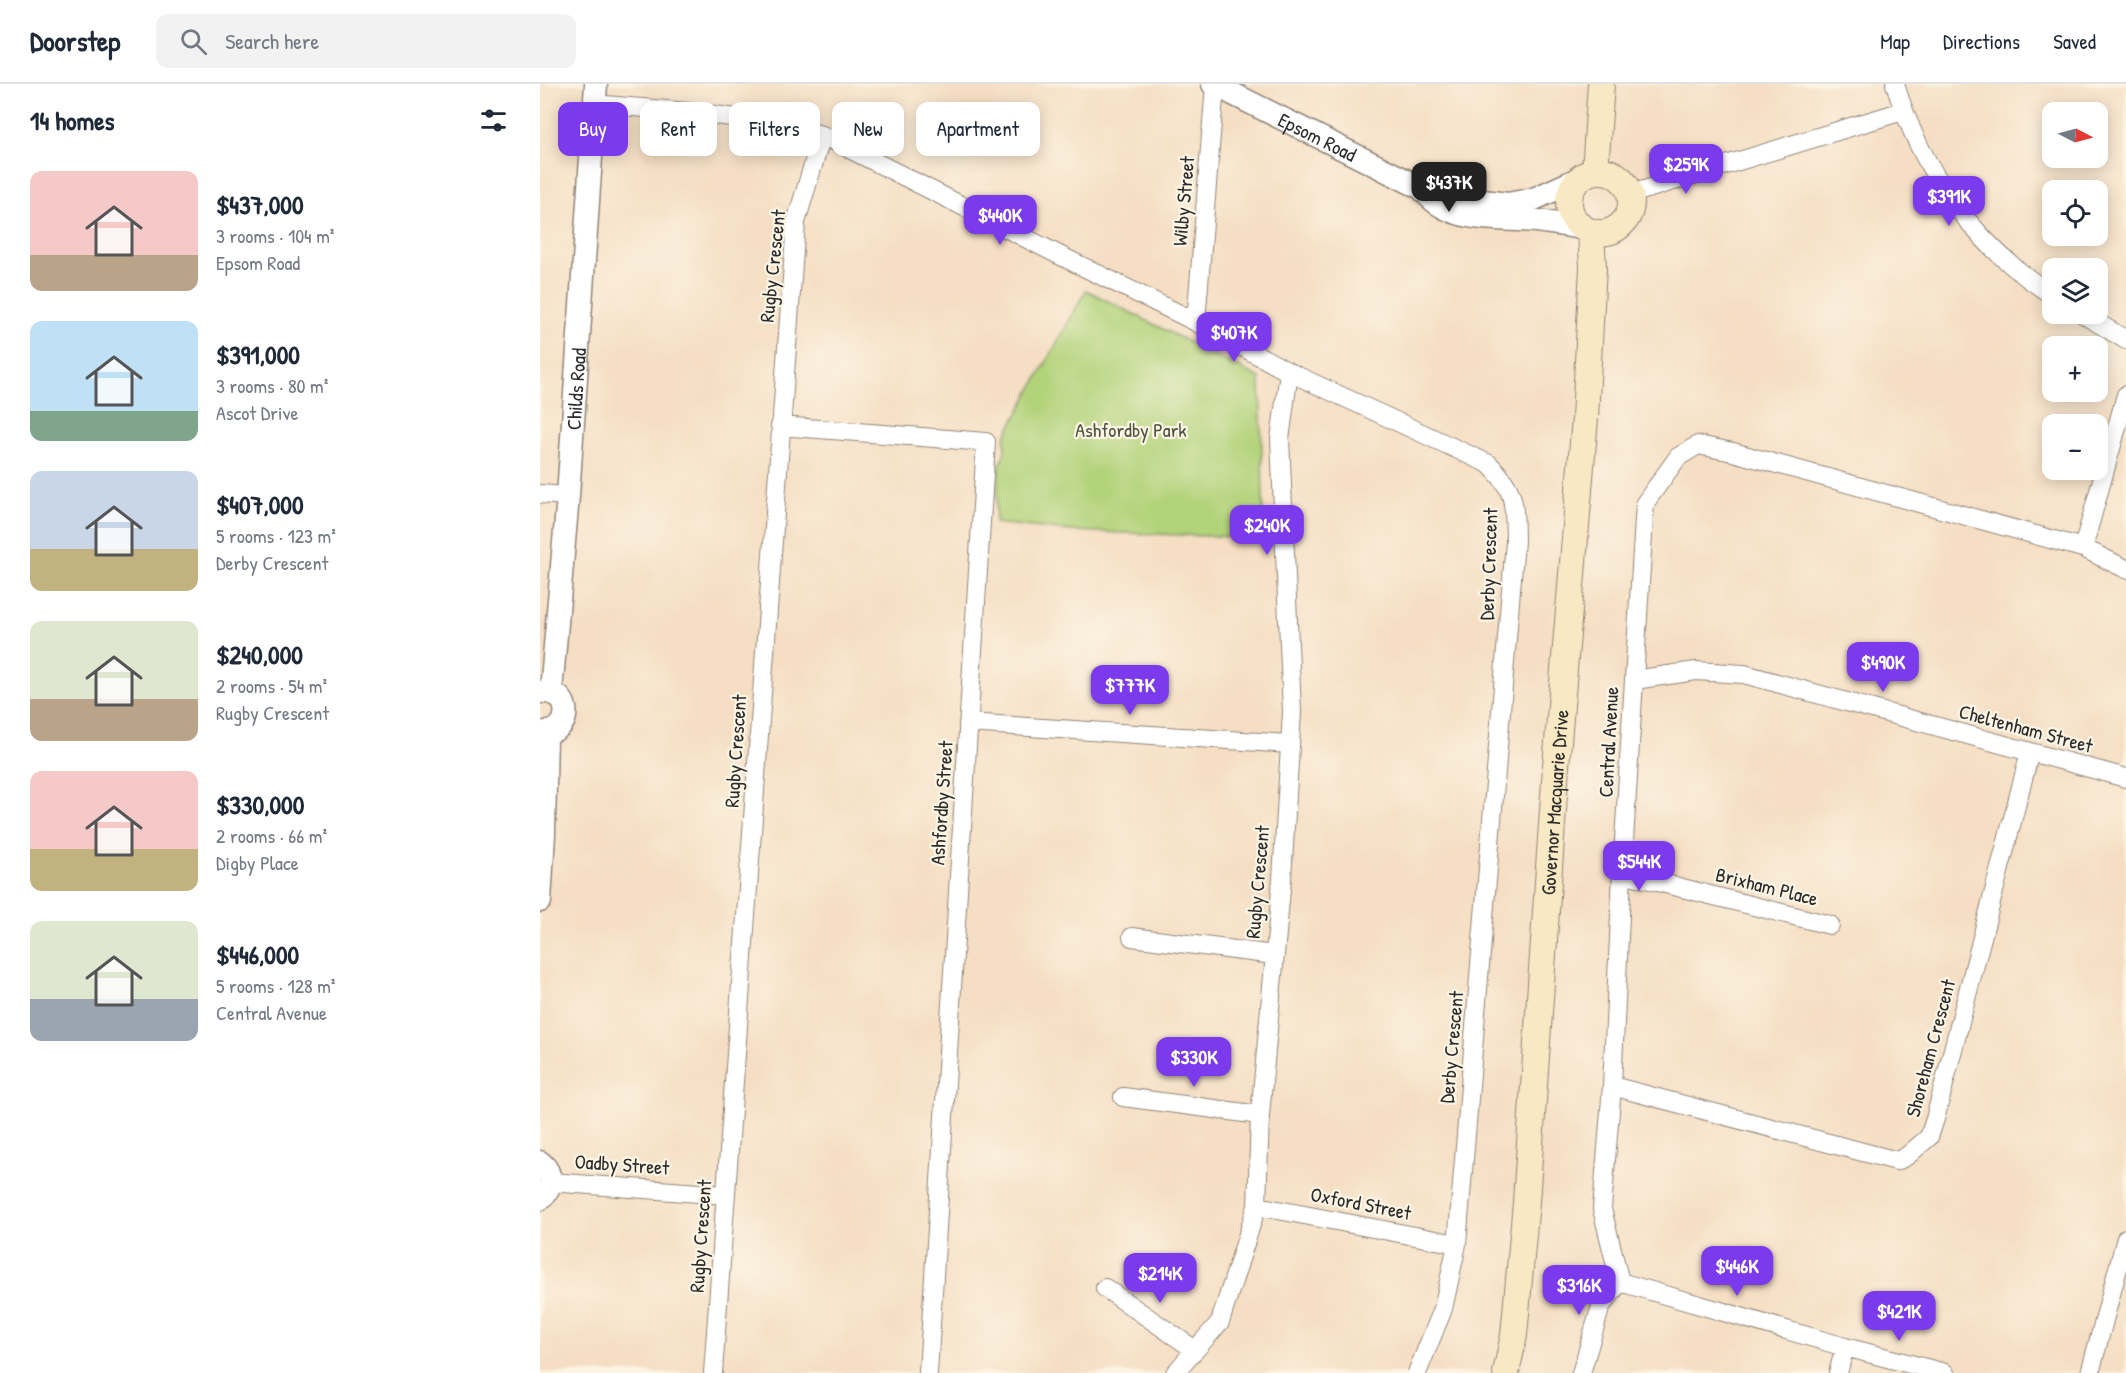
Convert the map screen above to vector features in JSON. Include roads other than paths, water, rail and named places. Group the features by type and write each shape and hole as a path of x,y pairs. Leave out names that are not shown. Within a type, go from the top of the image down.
{"main road":[{"path":"1587,175 1613,173 1621,178 1630,194 1631,203 1625,221 1610,232 1600,234 1587,230 1571,214 1569,205 1569,196 1587,175 1601,84"},
{"name":"Governor Macquarie Drive","path":"1506,1373 1514,1335 1526,1202 1555,777 1578,516 1593,267 1587,230"}],"street":[{"name":"Epsom Road","path":"1214,84 1420,188 1438,204 1480,218 1536,221 1587,230"},
{"name":"Wilby Street","path":"1196,322 1214,84"},
{"path":"1895,84 1904,111 1927,161 1948,196 1969,224 1997,254 2042,288"},
{"name":"Derby Crescent","path":"595,94 784,125 822,135 1196,322 1289,372 1489,464 1511,492 1514,506 1515,541 1457,1244 1443,1309 1418,1373"},
{"name":"Childs Road","path":"546,692 568,496 595,94"},
{"path":"1630,194 1904,111"},
{"name":"Rugby Crescent","path":"713,1373 795,222 822,135"},
{"name":"Epsom Road","path":"1420,188 1443,190 1483,201 1508,204 1534,198 1587,175"},
{"path":"2100,324 2126,340"},
{"name":"Rugby Crescent","path":"1175,1373 1220,1323 1257,1206 1260,1115 1281,879 1292,712 1280,439 1289,372"},
{"path":"2083,548 2126,395"},
{"name":"Ashfordby Street","path":"780,426 986,442 928,1373"},
{"name":"Central Avenue","path":"1620,1282 1602,1209 1612,1086 1622,873 1645,503 1678,457 1698,445 1733,452 2083,548 2126,569"},
{"path":"540,494 568,496"},
{"name":"Cheltenham Street","path":"1634,680 1696,671 1744,674 2126,778"},
{"path":"540,901 544,834 543,732 553,731 560,727 566,713 563,701 546,692"},
{"path":"968,723 1290,744"},
{"name":"Shoreham Crescent","path":"1612,1086 1897,1161 1907,1156 1929,1137 1935,1119 2030,752"},
{"name":"Brixham Place","path":"1622,873 1830,925"},
{"path":"1132,937 1274,955"},
{"path":"1123,1097 1260,1115"},
{"name":"Oadby Street","path":"543,1181 726,1195"},
{"name":"Oxford Street","path":"1257,1206 1457,1244"},
{"path":"2090,1373 2126,1238"},
{"path":"1581,1373 1601,1305 1620,1282 1845,1347 1945,1373"},
{"path":"1105,1288 1195,1350"},
{"path":"1838,1373 1845,1347"}],"park label":[{"name":"Ashfordby Park","path":"1131,429"}]}
